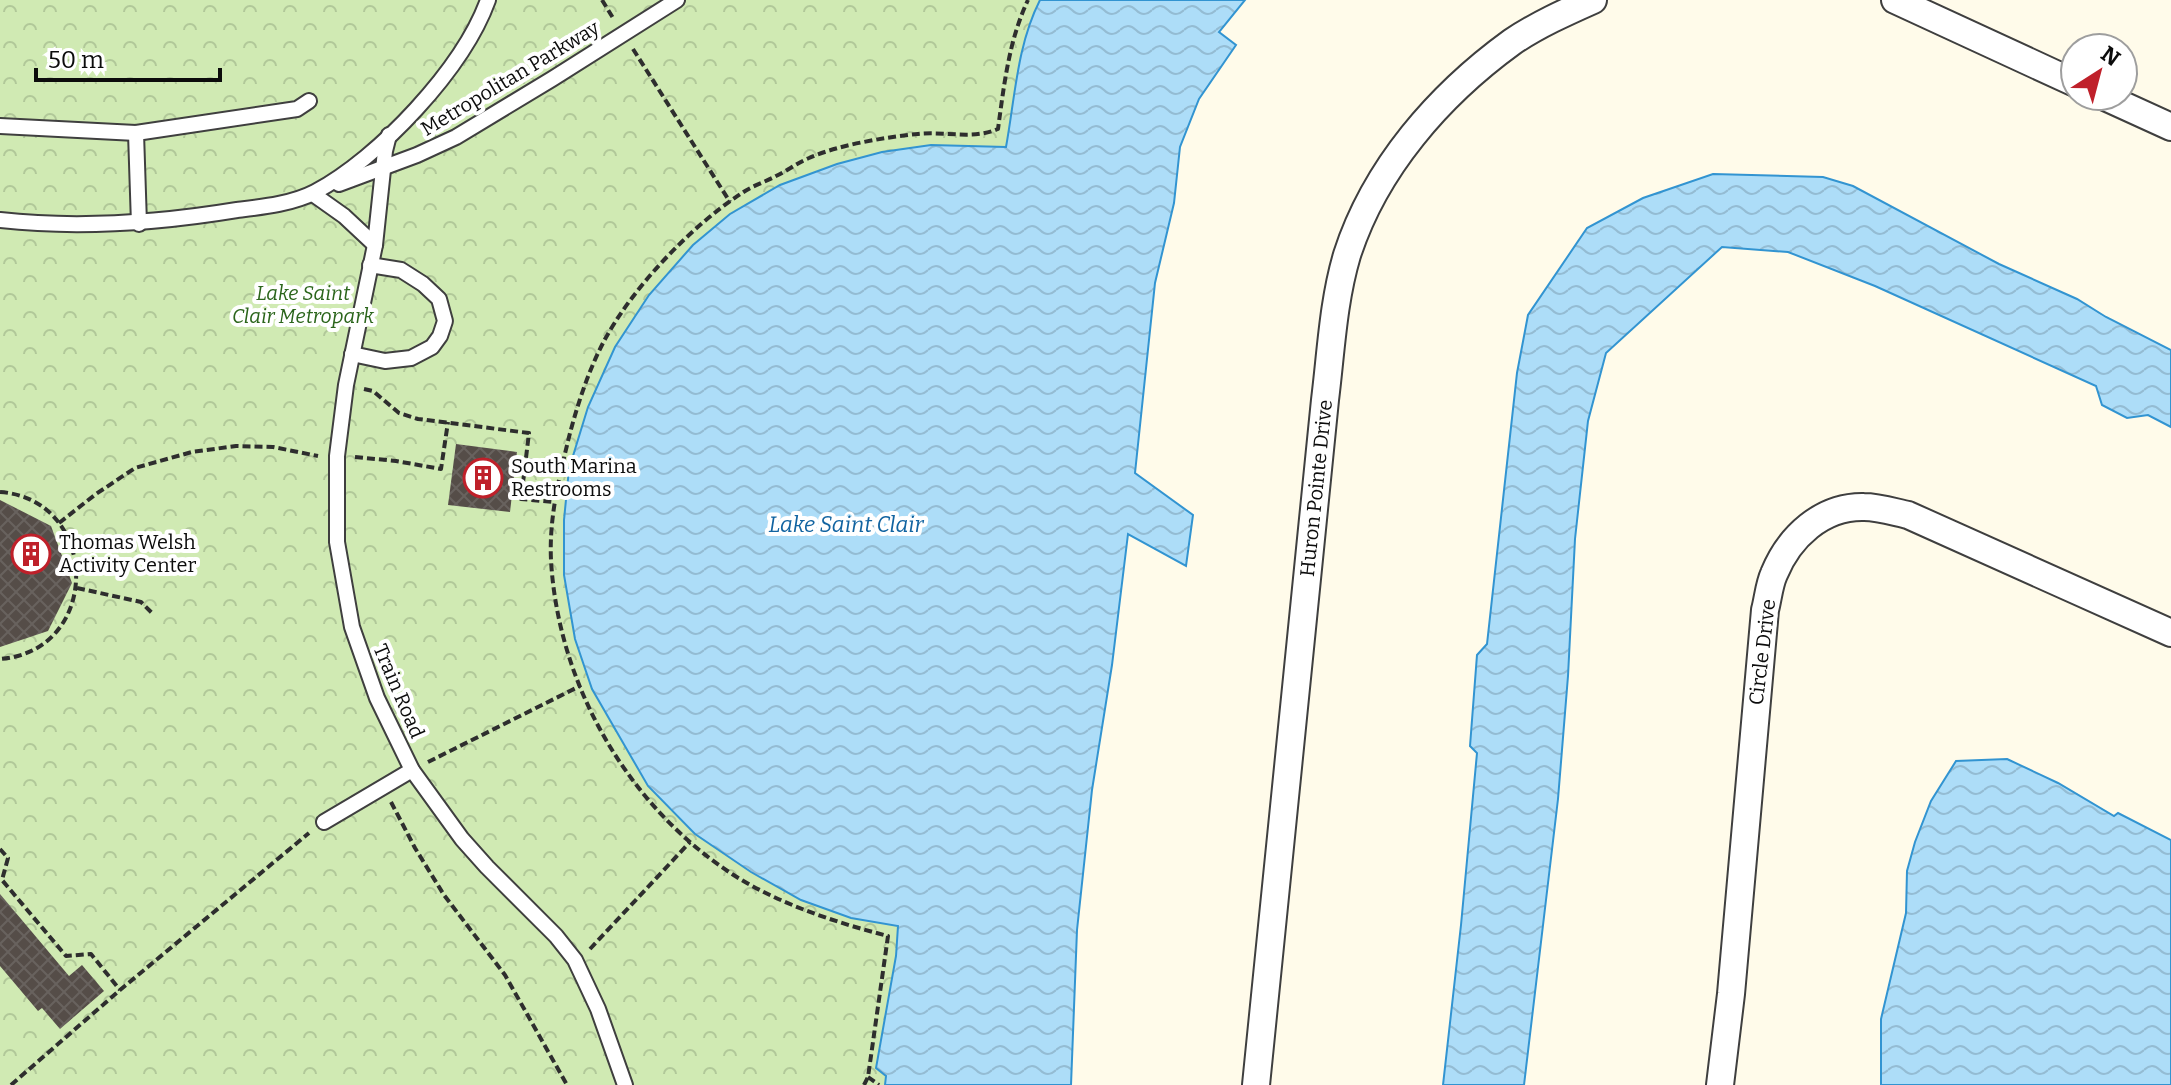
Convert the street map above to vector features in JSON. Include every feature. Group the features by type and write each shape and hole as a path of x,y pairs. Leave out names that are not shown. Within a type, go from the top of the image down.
{"street":[{"name":"Huron Pointe Drive","path":"1256,1085 1327,384 1336,306 1347,256 1366,210 1389,167 1456,88 1514,41 1593,0"},
{"path":"1895,0 2059,76"},
{"path":"2138,112 2171,127"},
{"name":"Circle Drive","path":"1720,1085 1765,610 1773,575 1787,549 1806,527 1829,512 1864,506 1908,515 2171,633"}],"lane":[{"path":"0,220 139,224 270,205 313,194 346,172 422,101 464,49 488,0"},
{"name":"Metropolitan Parkway","path":"313,194 456,137 677,0"},
{"path":"0,126 136,133 297,109 309,101"},
{"path":"136,133 139,224"},
{"name":"Train Road","path":"389,135 375,245 346,385 337,456 337,542 352,627 377,698 412,770 462,839 556,936 575,960 598,1009 625,1085"},
{"path":"313,194 344,216 375,245"},
{"path":"352,354 385,361 411,358 432,347 445,321 439,299 423,284 401,270 370,265"},
{"path":"324,822 412,770"}],"path":[{"path":"602,0 730,202"},
{"path":"864,1085 868,1077 888,936 842,924 769,894 733,874 690,842 650,802 611,749 587,708 559,618 551,560 554,502 574,418 598,355 609,333 665,259 697,228 742,193 810,158 912,135 983,135 998,129 1019,18 1028,0"},
{"path":"346,385 373,391 399,413 418,419 529,433 521,499 554,502"},
{"path":"352,457 441,469 448,422"},
{"path":"59,523 135,468 192,452 236,446 273,447 316,457 324,455"},
{"path":"526,460 562,465"},
{"path":"0,492 25,497 44,508 59,523 71,543 77,565 77,588 69,612 55,634 35,649 12,659 0,659"},
{"path":"77,588 141,602 152,613"},
{"path":"426,763 580,686"},
{"path":"389,799 444,895 505,975 567,1085"},
{"path":"11,1085 271,863 324,822"},
{"path":"575,960 593,947 690,842"},
{"path":"0,849 8,858 2,880 66,956 91,954 120,990"},
{"path":"868,1077 879,1085"}],"green space":[{"name":"Lake Saint Clair Metropark","path":"0,0 1040,0 1021,53 1007,147 931,145 837,164 780,185 730,214 693,245 649,295 615,347 588,407 569,469 564,520 564,575 575,639 592,689 648,786 695,834 751,872 801,900 851,918 898,926 885,1085 0,1085"}],"water":[{"name":"Lake Saint Clair","path":"1040,0 1245,0 1219,32 1236,45 1199,99 1180,147 1174,203 1155,283 1135,473 1193,515 1186,566 1128,534 1092,790 1077,930 1071,1085 885,1085 886,1076 876,1068 896,956 898,926 851,918 801,900 751,872 695,834 648,786 592,689 575,639 564,575 564,520 569,469 588,407 615,347 649,295 693,245 730,214 780,185 837,164 882,152 931,145 1006,147 1026,35"},
{"path":"1713,174 1823,177 1853,186 1999,264 2077,299 2171,350 2171,427 2148,415 2127,418 2102,405 2096,386 1875,286 1788,252 1722,247 1606,353 1588,421 1575,539 1558,799 1524,1085 1443,1085 1477,753 1470,746 1477,655 1487,644 1517,373 1528,315 1587,228 1643,198"},
{"path":"2007,759 2058,783 2114,816 2118,813 2171,840 2171,1085 1881,1085 1881,1019 1906,913 1907,871 1915,842 1931,801 1956,761"}],"building":[{"name":"South Marina Restrooms","path":"456,444 517,452 510,512 448,505"},
{"name":"Thomas Welsh Activity Center","path":"0,500 51,526 72,583 48,631 0,647"},
{"path":"0,894 69,976 82,965 104,991 60,1029 42,1008 38,1011 0,966"}],"place":[{"name":"South Marina Restrooms","path":"483,478"},
{"name":"Thomas Welsh Activity Center","path":"31,554"}]}
